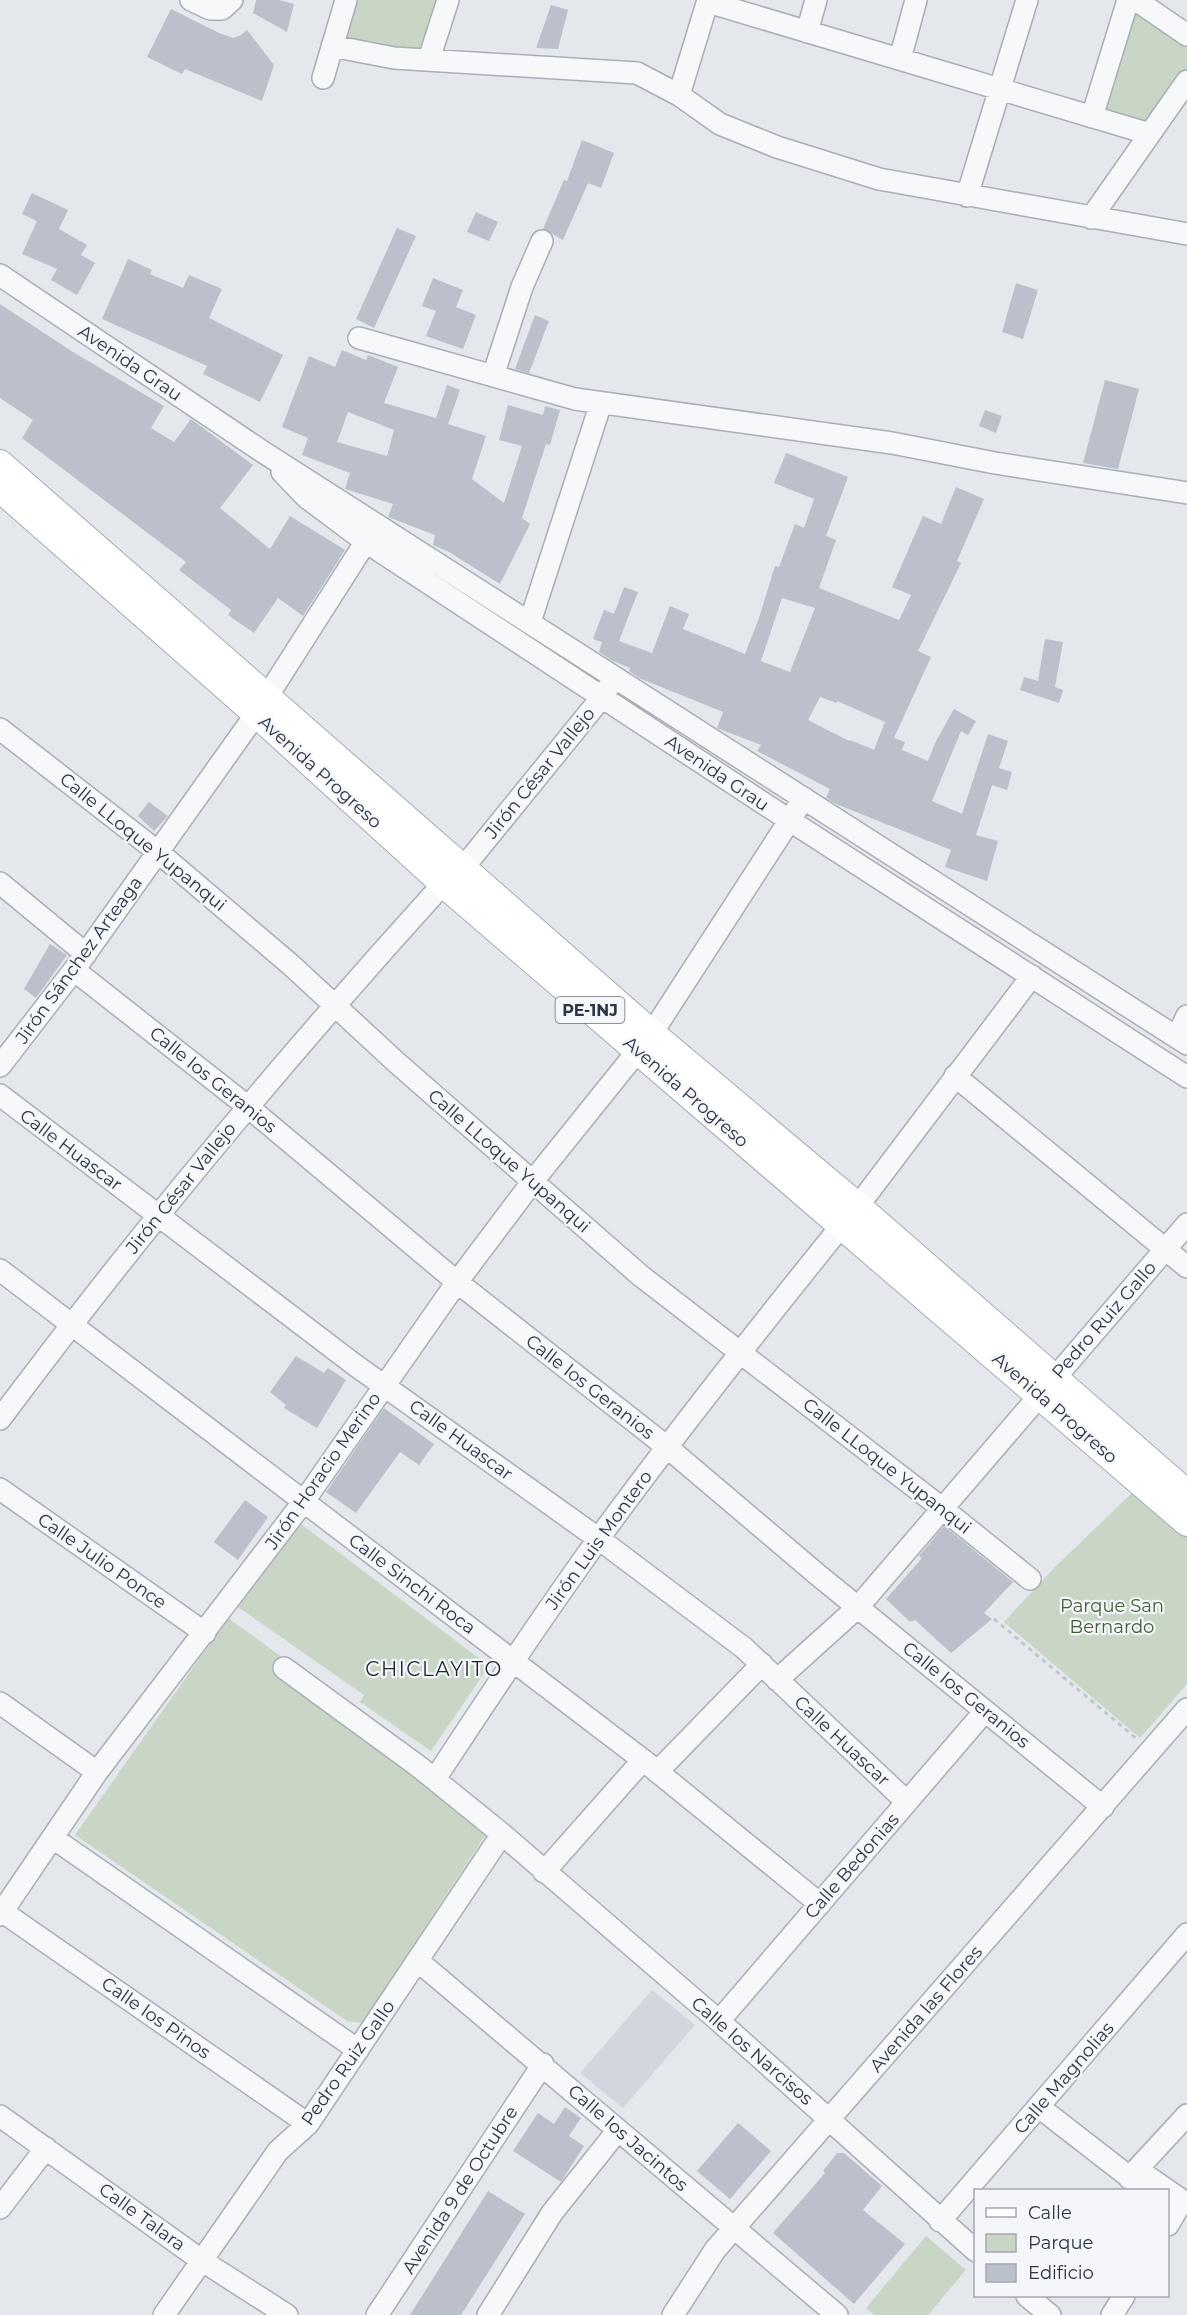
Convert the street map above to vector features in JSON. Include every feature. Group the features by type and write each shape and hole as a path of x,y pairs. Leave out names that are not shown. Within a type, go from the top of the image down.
{"main road":[{"name":"Avenida Progreso","path":"0,463 262,706 443,884 645,1041 1047,1386 1187,1493"},
{"name":"Avenida Progreso","path":"0,489 262,706 463,868 645,1041"},
{"name":"Avenida Progreso","path":"1047,1386 1187,1523"}],"street":[{"path":"191,0 210,9 222,9 232,0"},
{"path":"322,78 346,0"},
{"path":"429,59 448,0"},
{"path":"807,32 816,0"},
{"path":"900,59 916,0"},
{"path":"967,196 1027,0"},
{"path":"1092,117 1128,0"},
{"path":"1136,0 1187,35"},
{"path":"679,95 708,1 1150,134"},
{"path":"332,46 394,57 631,72 644,76 679,95 720,124 777,147 879,179 1187,234"},
{"path":"1091,218 1187,81"},
{"path":"493,376 522,287 542,241"},
{"name":"Avenida Grau","path":"0,275 261,450 1182,1040"},
{"path":"359,338 575,399 892,443 995,463 1187,493"},
{"path":"530,622 601,403"},
{"name":"Avenida Grau","path":"261,450 306,497 366,542 789,820 1187,1077"},
{"name":"Jirón Sánchez Arteaga","path":"0,1066 80,962 262,706 376,523"},
{"name":"Jirón César Vallejo","path":"463,868 602,697 615,676"},
{"name":"Calle LLoque Yupanqui","path":"0,729 159,852 641,1276 1030,1579"},
{"name":"Jirón Horacio Merino","path":"2,1913 97,1772 304,1501 457,1282 533,1181 645,1041 804,798"},
{"name":"Calle los Geranios","path":"0,883 80,962 457,1282 667,1447 1103,1807"},
{"name":"Jirón César Vallejo","path":"0,1419 71,1324 248,1106 334,1005 443,884"},
{"name":"Jirón Luis Montero","path":"435,1779 513,1660 667,1447 850,1216 1032,976"},
{"path":"1182,1040 1187,1016"},
{"path":"955,1076 1187,1267"},
{"name":"Calle Huascar","path":"0,1095 384,1386 599,1539 744,1648 907,1802"},
{"name":"Pedro Ruiz Gallo","path":"777,1680 858,1607 1187,1224"},
{"name":"Calle Sinchi Roca","path":"0,1270 650,1766 819,1904"},
{"name":"Calle Julio Ponce","path":"0,1489 205,1633"},
{"path":"544,1872 650,1766 762,1664"},
{"path":"284,1668 435,1779 502,1834"},
{"path":"0,1702 97,1772"},
{"name":"Calle Bedonias","path":"720,2021 985,1711"},
{"name":"Avenida las Flores","path":"673,2315 715,2250 1151,1751 1184,1718"},
{"name":"Pedro Ruiz Gallo","path":"164,2315 278,2151 308,2124 502,1834"},
{"name":"Calle los Narcisos","path":"502,1834 720,2021 974,2250"},
{"path":"53,1838 358,2050"},
{"name":"Calle los Pinos","path":"2,1913 308,2124"},
{"name":"Calle Magnolias","path":"940,2221 1187,1934"},
{"name":"Calle los Jacintos","path":"418,1961 543,2064 837,2315"},
{"name":"Avenida 9 de Octubre","path":"377,2315 543,2064"},
{"path":"1039,2107 1150,2189"},
{"path":"1137,2179 1187,2115"},
{"name":"Calle Talara","path":"0,2116 201,2260 287,2315"},
{"path":"488,2315 552,2212 618,2130"},
{"path":"0,2208 46,2148"},
{"path":"1029,2297 1050,2315"},
{"path":"1112,2315 1123,2297"}],"path":[{"path":"994,1619 1151,1751"}],"shaded area":[{"path":"652,1990 695,2025 623,2108 580,2073"}],"green space":[{"path":"357,0 438,0 422,54 345,39"},
{"path":"1133,8 1187,44 1187,69 1148,128 1102,115"},
{"name":"Parque San Bernardo","path":"1136,1489 1187,1534 1187,1684 1140,1738 1004,1622 1050,1572"},
{"path":"301,1524 489,1666 431,1751 360,1702 364,1695 238,1607"},
{"path":"228,1618 421,1758 412,1770 486,1834 362,2023 347,2021 75,1835"},
{"path":"926,2236 966,2270 928,2315 874,2315 866,2308"}],"building":[{"path":"256,0 279,0 294,4 287,32 253,13"},
{"path":"551,5 568,10 558,49 536,48"},
{"path":"171,9 233,38 247,30 274,65 262,101 185,69 182,74 147,57"},
{"path":"582,140 614,153 601,188 588,183 563,240 543,229 564,180 567,181"},
{"path":"32,193 68,210 59,229 87,245 81,255 95,263 77,295 51,280 57,269 22,254 37,221 22,214"},
{"path":"476,212 498,222 489,241 467,232"},
{"path":"397,228 416,236 374,328 356,319"},
{"path":"128,259 152,270 150,274 183,288 189,275 222,289 209,318 283,355 260,402 203,374 207,366 102,319"},
{"path":"433,278 463,290 456,307 476,315 463,349 426,336 436,311 422,306"},
{"path":"1016,283 1038,290 1023,339 1002,332"},
{"path":"0,304 73,352 164,406 151,428 174,442 191,419 253,465 220,508 270,549 290,516 345,550 303,616 278,598 254,633 228,615 231,610 179,570 186,562 22,438 33,420 0,398"},
{"path":"535,315 549,321 529,373 515,369"},
{"path":"342,350 366,360 368,355 398,367 384,403 436,418 447,385 460,390 448,424 486,436 472,479 504,503 522,446 499,440 508,405 543,415 545,406 560,410 550,445 546,444 522,518 530,524 500,584 449,552 433,545 435,535 388,517 393,504 345,489 350,473 302,455 308,438 282,427 309,356 335,367","holes":["348,412 394,430 387,456 337,442"]},
{"path":"1105,380 1139,389 1118,469 1083,463"},
{"path":"985,410 1002,416 996,433 979,426"},
{"path":"786,453 848,477 826,536 836,540 819,588 899,620 911,595 892,587 923,516 941,524 956,487 984,499 957,561 961,563 918,651 931,657 894,738 905,742 902,750 928,761 954,709 976,721 968,735 961,731 932,801 962,814 988,734 1008,741 999,768 1012,772 1007,790 992,785 976,835 998,841 987,881 945,867 951,850 826,798 830,789 757,751 761,745 717,728 723,712 639,678 629,671 630,668 599,652 602,642 593,639 604,610 614,614 624,587 638,592 619,641 652,653 670,606 689,614 683,629 745,654 775,566 779,567 795,524 804,528 814,499 774,483","holes":["782,598 815,608 790,672 761,661","820,697 837,703 837,701 885,722 874,750 849,741 808,720"]},
{"path":"1045,639 1063,642 1055,687 1063,690 1059,703 1020,690 1024,677 1038,681"},
{"path":"149,802 168,816 154,831 138,816"},
{"path":"50,944 67,955 36,998 24,989"},
{"path":"296,1356 324,1373 328,1368 346,1380 317,1428 284,1408 286,1405 270,1392"},
{"path":"384,1408 434,1444 419,1465 400,1452 356,1513 326,1492"},
{"path":"245,1500 268,1517 238,1560 214,1542"},
{"path":"944,1526 1013,1582 984,1613 992,1619 951,1653 915,1620 910,1622 886,1599 922,1558 919,1556"},
{"path":"565,2107 581,2118 569,2136 584,2146 561,2182 513,2151 538,2113 554,2124"},
{"path":"738,2123 771,2151 730,2199 697,2171"},
{"path":"837,2153 844,2153 882,2186 863,2210 905,2244 854,2304 773,2233 825,2173 823,2171"},
{"path":"488,2191 525,2214 461,2315 410,2315"}],"district":[{"name":"CHICLAYITO","path":"434,1669"}]}
